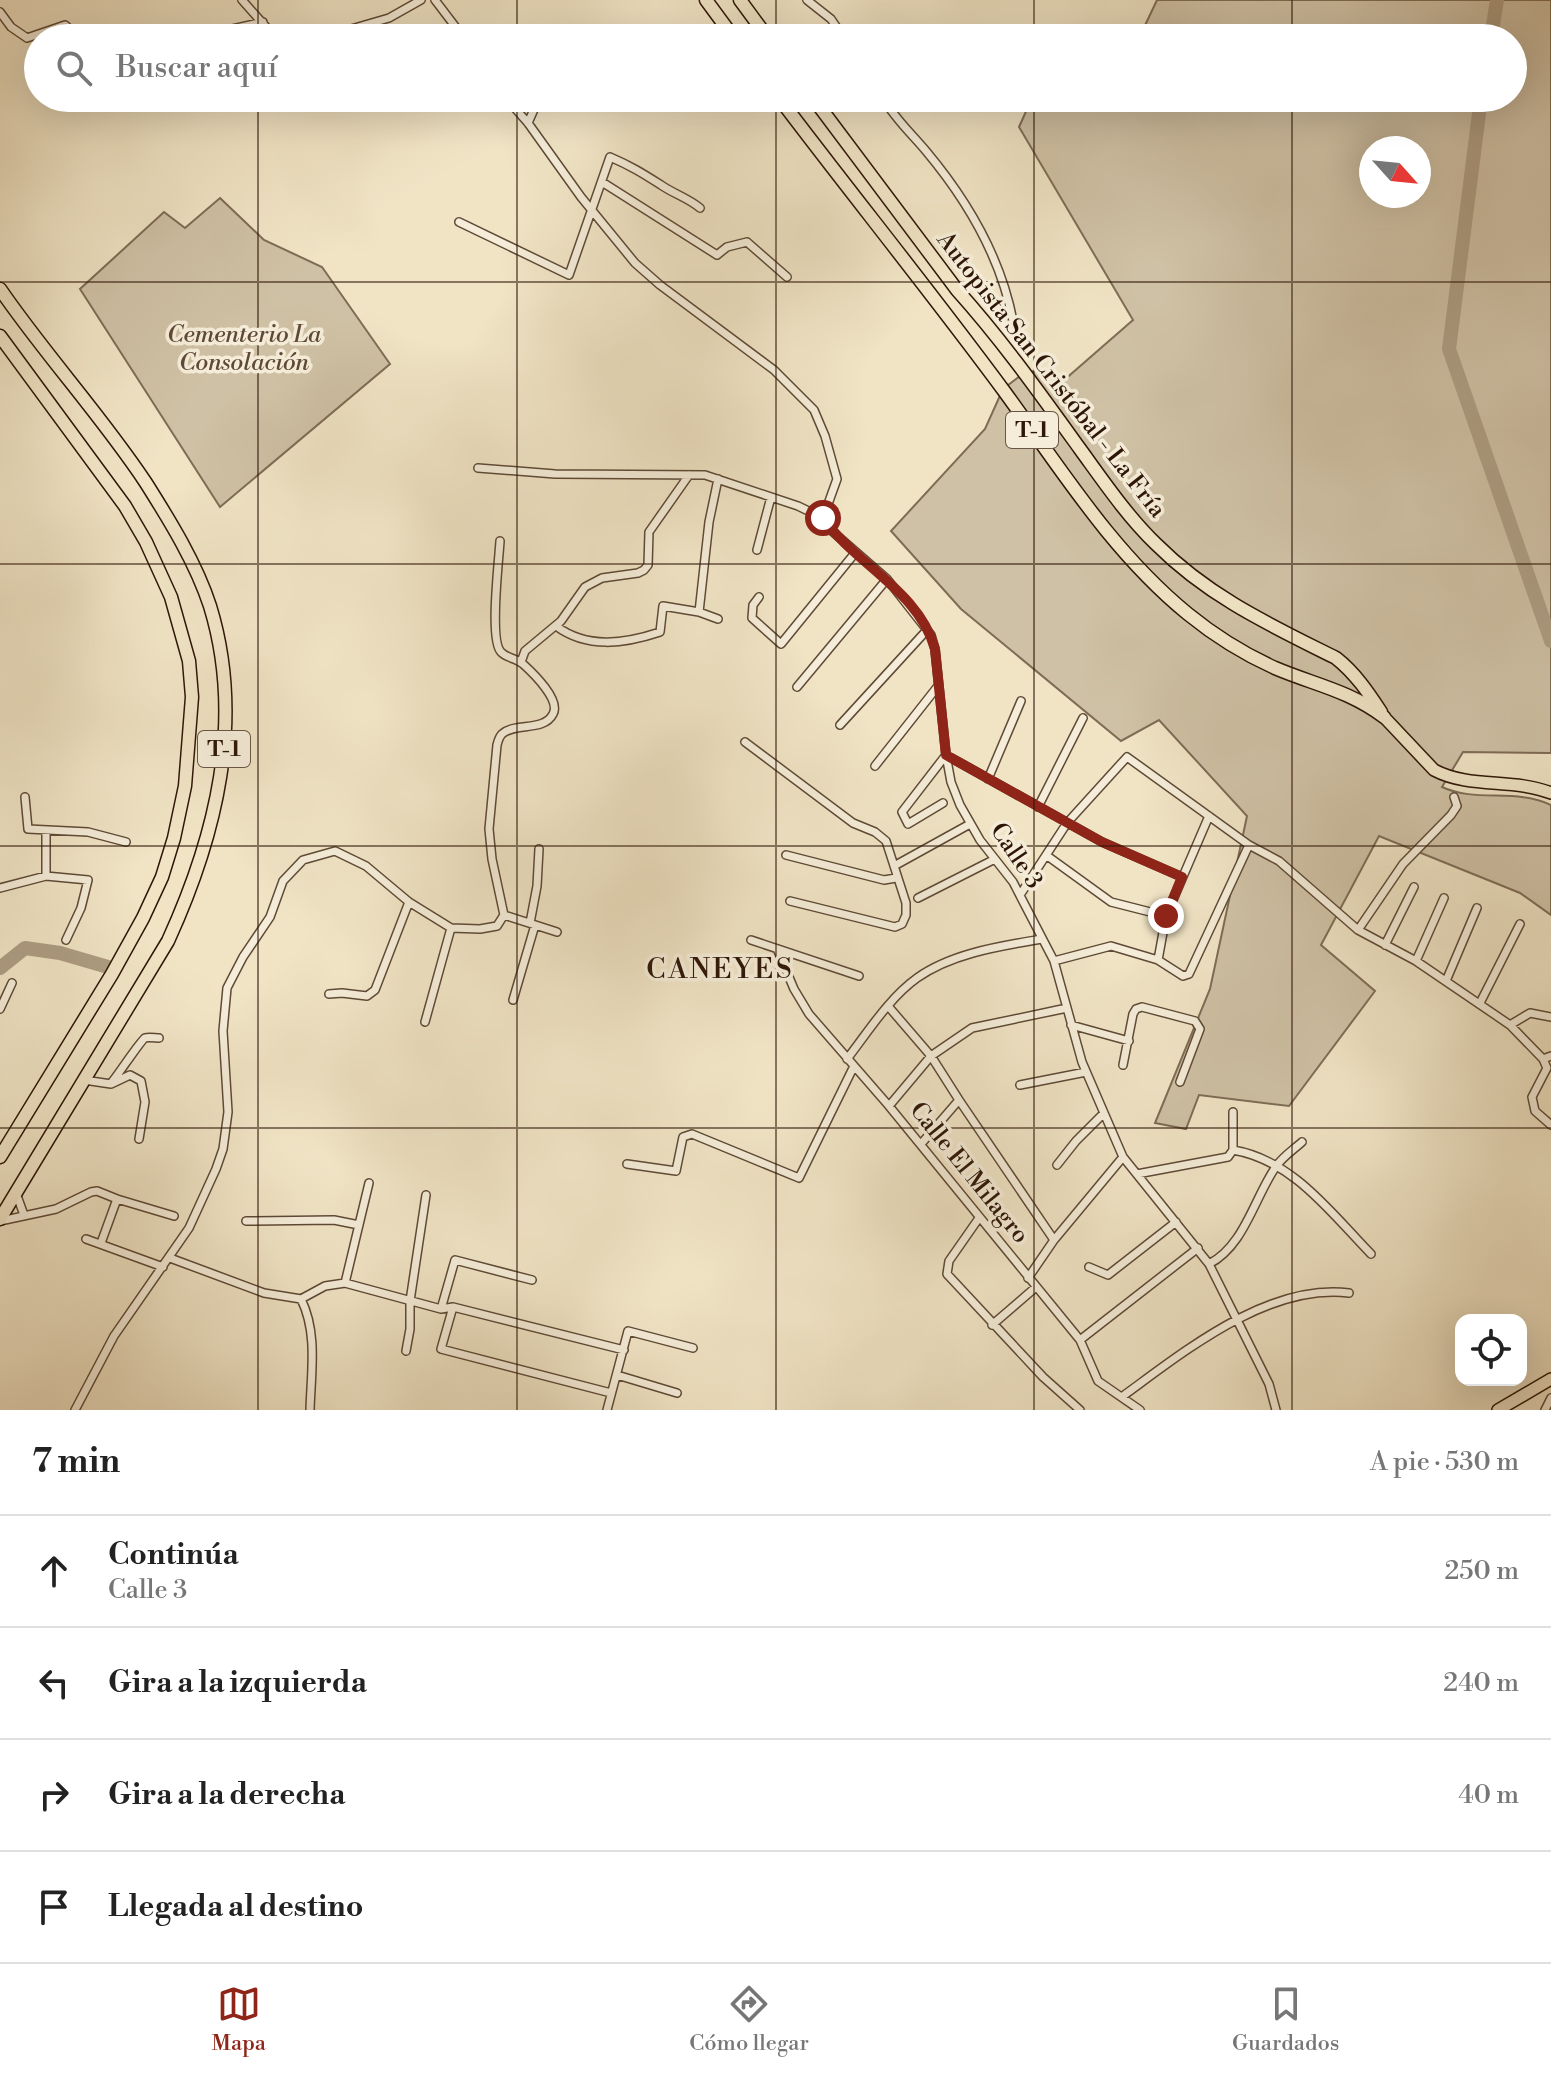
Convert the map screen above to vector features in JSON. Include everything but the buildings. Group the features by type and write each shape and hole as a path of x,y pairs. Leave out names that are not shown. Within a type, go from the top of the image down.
{"highway":[{"path":"706,0 724,24"},
{"path":"740,0 758,24"},
{"name":"Autopista San Cristóbal - La Fría","path":"790,112 1003,389 1101,525 1134,564 1188,614 1241,651 1275,668 1344,692 1384,717"},
{"name":"Autopista San Cristóbal - La Fría","path":"824,112 1113,495 1156,544 1212,591 1248,615 1347,666 1384,717"},
{"name":"T-1","path":"0,289 145,482 179,539 209,604 217,633 226,734 214,816 190,893 168,941 0,1220"},
{"name":"T-1","path":"0,336 125,506 146,542 171,597 189,661 192,697 185,786 162,877 112,974 0,1157"},
{"name":"T-1","path":"1384,717 1434,770 1469,780 1528,785 1551,793"},
{"path":"1498,1410 1551,1379"}],"street":[{"path":"242,0 263,22"},
{"path":"368,24 389,18 421,0"},
{"path":"435,0 453,24"},
{"path":"807,0 834,24"},
{"path":"0,12 11,27 24,36"},
{"path":"254,24 263,22"},
{"path":"518,112 590,209 647,273 774,370 814,410 837,479 823,518"},
{"path":"528,123 533,112"},
{"path":"891,112 926,151 983,233 1008,290 1013,321"},
{"path":"459,222 569,275 610,157 639,169 700,208"},
{"path":"602,182 717,255 727,247 747,242 787,277"},
{"name":"Calle 3","path":"478,468 555,474 705,475 823,518 855,553 887,579 927,630 935,649 951,782 970,824 1020,895 1054,961 1086,1072 1123,1157 1209,1264 1269,1384 1276,1410"},
{"path":"521,662 525,651 556,626 575,605 585,587 602,578 644,570 648,565 649,532 689,475"},
{"path":"699,612 709,522 718,479"},
{"path":"757,550 771,497"},
{"path":"75,1410 114,1336 189,1228 223,1149 228,1112 223,1031 227,988 270,917 283,881 303,860 335,851 366,866 409,902 451,928 497,926 504,915 489,829 497,745 502,734 545,722 553,715 555,706 547,690 521,662 501,652 497,645 495,599 500,541"},
{"path":"759,597 753,605 752,618 781,644 855,553"},
{"path":"797,687 887,579"},
{"path":"556,626 571,637 596,643 641,638 660,632 663,606 699,612 718,619"},
{"path":"840,725 927,630"},
{"path":"875,766 938,686"},
{"path":"988,779 1021,701"},
{"path":"1038,807 1083,718"},
{"path":"745,742 853,823 879,834 889,845 896,878 907,907 906,918 899,927 880,925 790,901"},
{"path":"943,803 908,824 902,812 946,755 1067,823 1127,854 1182,877"},
{"path":"1020,895 1067,823 1127,757 1249,845 1279,861 1358,930 1416,961 1480,1003 1547,1057 1547,1068 1532,1097 1535,1111 1551,1125"},
{"path":"25,797 28,829 88,832 126,842"},
{"path":"1358,930 1403,864 1451,815 1457,806 1454,797"},
{"path":"1158,960 1166,916 1209,816"},
{"path":"894,866 970,824"},
{"path":"46,831 46,876"},
{"path":"1054,961 1111,946 1158,960 1183,976 1189,974 1249,845"},
{"path":"513,1000 532,924 539,849"},
{"path":"786,855 884,880 896,878"},
{"path":"1046,855 1111,902 1166,916"},
{"path":"918,898 995,859"},
{"path":"0,888 46,876 88,880 81,908 66,940"},
{"path":"1385,945 1414,887"},
{"path":"1416,961 1444,898"},
{"path":"329,994 367,996 375,990 409,902"},
{"path":"1446,981 1477,908"},
{"path":"504,915 557,932"},
{"path":"1480,1003 1520,924"},
{"path":"425,1022 451,928"},
{"path":"847,1059 888,1006 917,978 941,964 999,947 1042,939"},
{"path":"751,940 859,976"},
{"name":"Calle El Milagro","path":"778,951 801,1003 921,1144 1080,1340 1098,1381 1140,1410"},
{"path":"0,1009 12,983"},
{"path":"888,1006 931,1056 1054,1240"},
{"path":"889,1106 931,1056 972,1028 1067,1008"},
{"path":"1123,1065 1133,1014 1138,1008 1197,1023 1200,1029 1180,1082"},
{"path":"1510,1025 1530,1013 1551,1017"},
{"path":"1071,1025 1129,1041"},
{"path":"111,1084 141,1042 147,1037 159,1038"},
{"path":"627,1164 676,1171 683,1137 692,1134 799,1178 854,1066"},
{"path":"1020,1085 1086,1072"},
{"path":"84,1080 111,1084 130,1075 138,1078 143,1086 145,1102 139,1139"},
{"path":"921,1144 959,1100"},
{"path":"1137,1174 1228,1157 1233,1150 1233,1112"},
{"path":"1057,1165 1104,1113"},
{"path":"1209,1264 1220,1258 1234,1241 1277,1164 1302,1142"},
{"path":"1233,1150 1250,1153 1291,1173 1371,1254"},
{"path":"1028,1278 1054,1240 1123,1157"},
{"path":"345,1283 369,1183"},
{"path":"0,1220 56,1209 97,1191 174,1216"},
{"path":"16,1193 24,1215"},
{"path":"406,1351 426,1195"},
{"path":"101,1243 117,1199"},
{"path":"979,1218 949,1261 946,1271 992,1325 1080,1410"},
{"path":"246,1221 334,1220 359,1225"},
{"path":"1089,1267 1108,1275 1176,1222"},
{"path":"86,1239 163,1267"},
{"path":"1080,1340 1198,1248"},
{"path":"170,1258 264,1293 301,1299 325,1286 345,1283 441,1309 453,1307 624,1350"},
{"path":"441,1309 455,1260 532,1280"},
{"path":"992,1325 1036,1287"},
{"path":"1123,1396 1238,1318 1312,1293 1349,1293"},
{"path":"301,1299 307,1310 313,1340 310,1410"},
{"path":"453,1307 441,1349 611,1393"},
{"path":"607,1410 628,1331 693,1348"},
{"path":"617,1375 677,1393"},
{"path":"1545,1410 1551,1398"}],"green space":[{"path":"1157,0 1551,0 1551,753 1463,752 1442,787 1468,794 1524,797 1551,805 1551,915 1520,893 1379,836 1321,945 1375,991 1289,1106 1199,1095 1186,1129 1155,1123 1210,989 1247,816 1159,720 1121,741 961,609 891,531 985,429 1003,389 1024,373 1040,370 1063,381 1133,320 1019,127 1026,112 1527,112 1527,24 1146,24"},
{"name":"Cementerio La Consolación","path":"220,198 264,240 322,267 390,364 220,507 80,289 164,212 185,228"}],"waterway":[{"path":"1493,24 1497,0"},
{"path":"1479,112 1449,349 1551,641"},
{"path":"0,968 25,948 60,953 108,967"}],"district":[{"name":"CANEYES","path":"720,969"}],"route":[{"path":"823,518 855,553 887,579 931,635 946,755 1102,842 1182,877 1166,916"}]}
